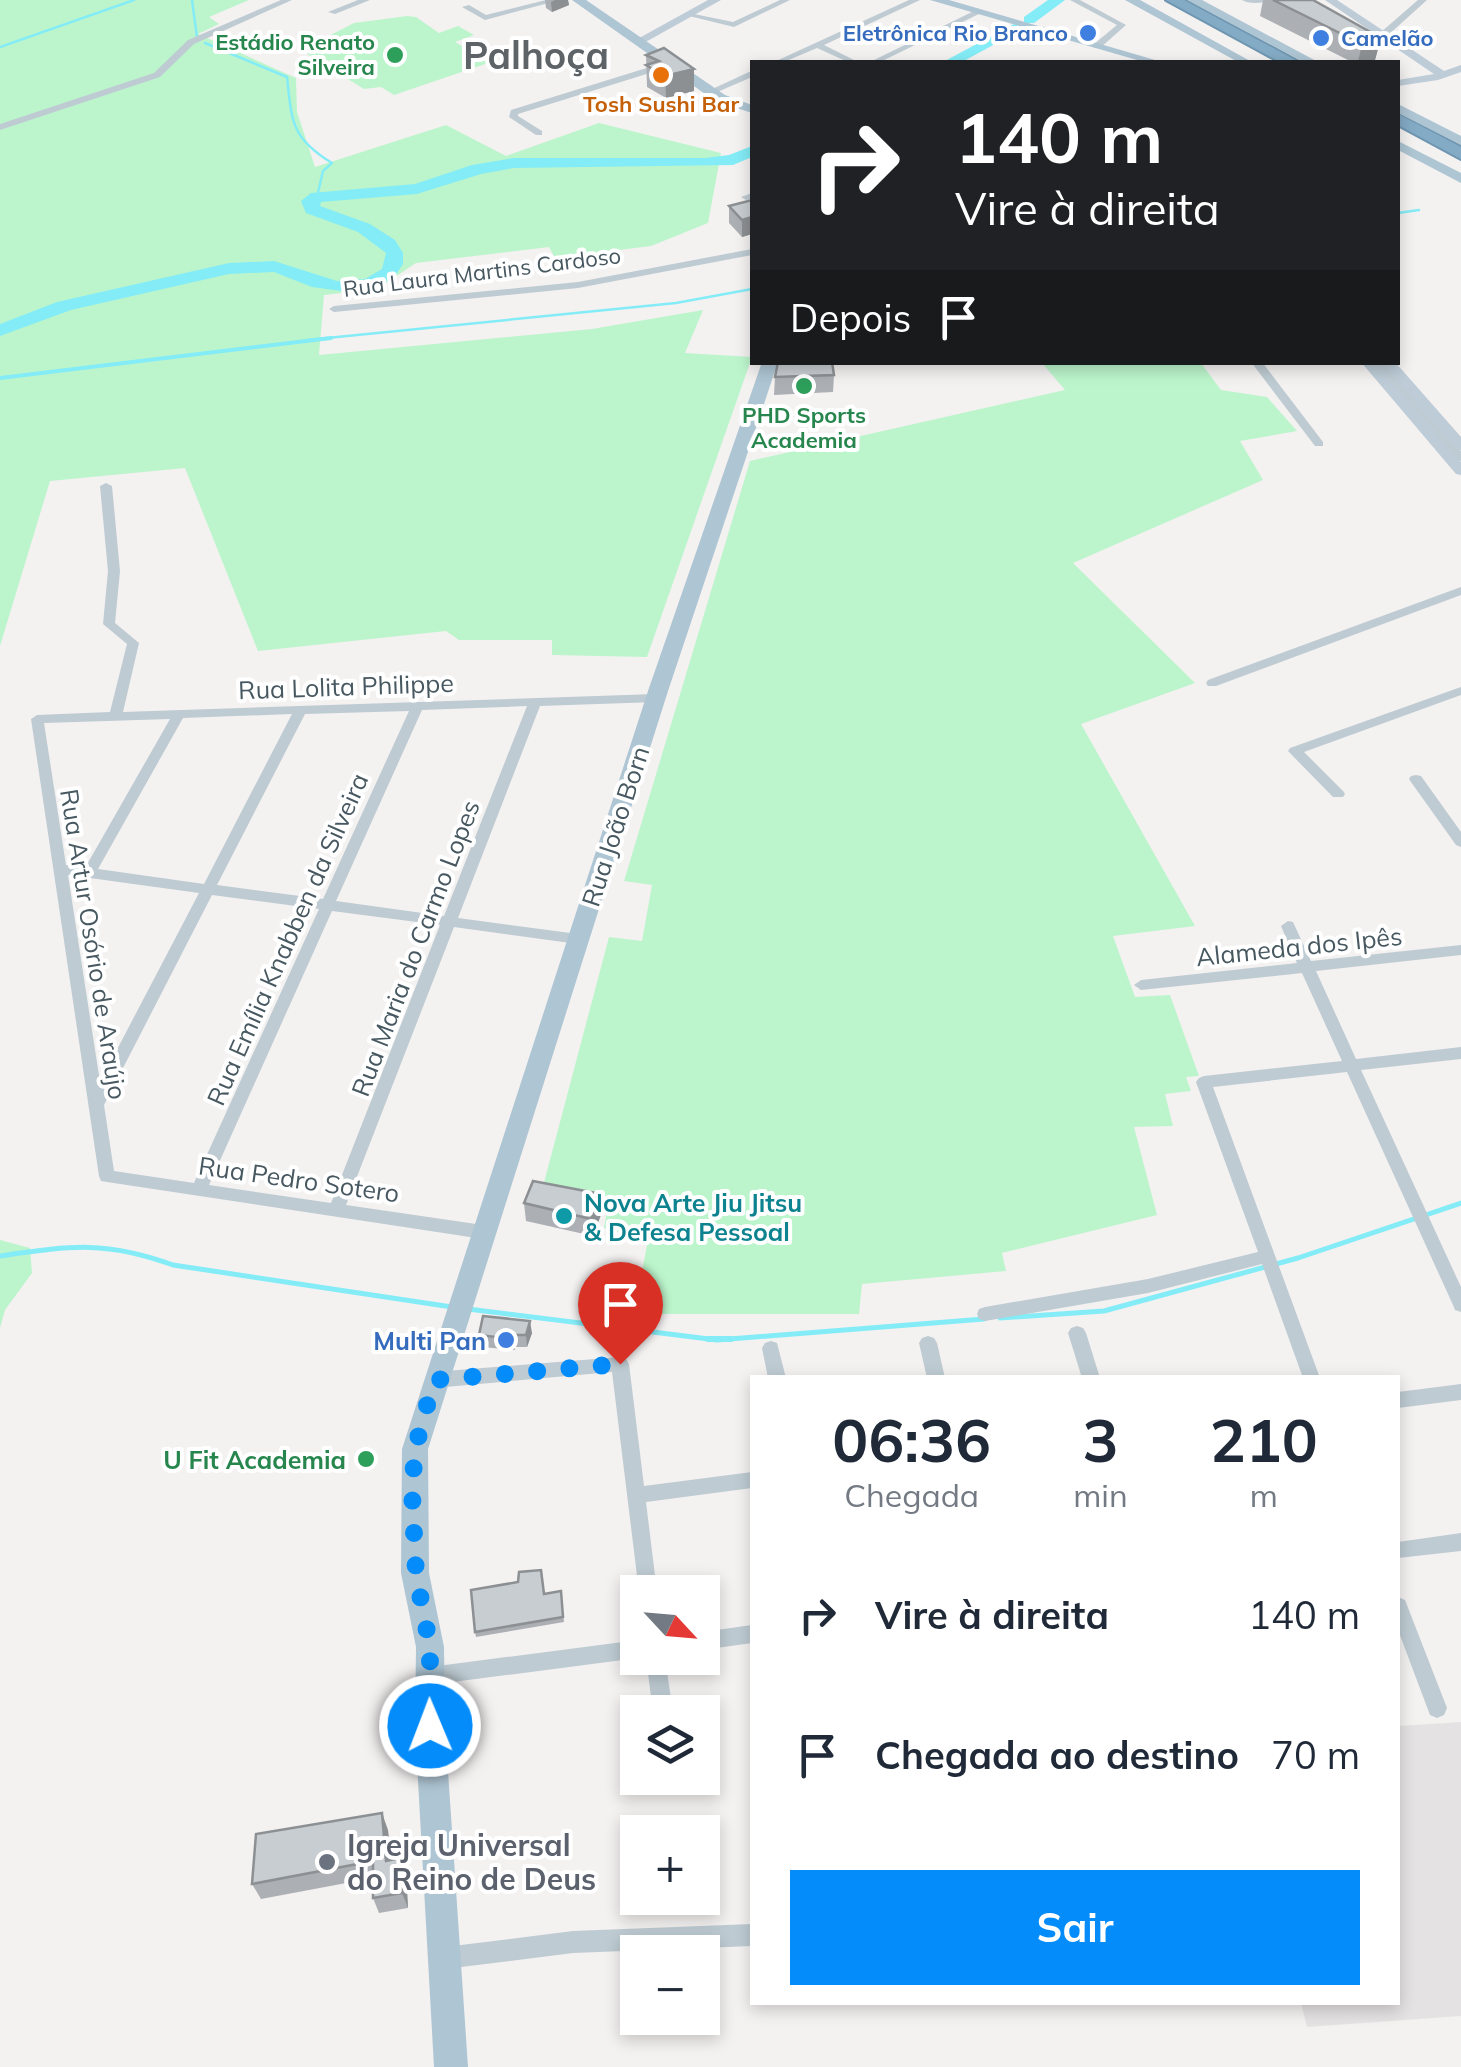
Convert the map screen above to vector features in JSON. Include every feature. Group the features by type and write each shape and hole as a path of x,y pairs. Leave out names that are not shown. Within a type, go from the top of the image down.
{"highway":[{"path":"1158,0 1272,60"},
{"path":"1173,0 1288,60"},
{"path":"1400,120 1461,154"},
{"path":"1400,129 1461,162"}],"main road":[{"path":"578,0 720,98 750,108"},
{"path":"638,42 716,0"},
{"path":"936,0 974,7 1149,60"},
{"path":"1131,0 1242,60"},
{"path":"1330,0 1443,76"},
{"path":"1199,1 1308,60"},
{"path":"1400,84 1460,69"},
{"path":"1400,109 1461,141"},
{"path":"1400,146 1461,179"},
{"name":"Rua João Born","path":"451,2067 430,1647 416,1574 412,1482 415,1449 656,698 769,365"},
{"path":"1371,365 1461,471"},
{"path":"1390,365 1461,446"}],"street":[{"path":"0,126 157,76 191,42 288,0"},
{"path":"332,12 366,0"},
{"path":"466,7 486,18 556,0"},
{"path":"689,14 734,25 786,0"},
{"path":"783,60 916,0"},
{"path":"1074,0 1122,25 1097,46"},
{"path":"1246,0 1265,0"},
{"path":"1383,35 1423,0"},
{"path":"878,60 974,7"},
{"path":"818,46 850,60"},
{"path":"539,133 512,114 519,108 560,100 670,64"},
{"path":"712,91 750,75"},
{"name":"Rua Laura Martins Cardoso","path":"334,309 578,285 750,252"},
{"path":"1258,365 1319,444"},
{"path":"1381,365 1461,458"},
{"path":"106,486 114,571 109,624 133,643 116,716"},
{"path":"1212,683 1461,590"},
{"path":"1338,794 1295,752 1461,691"},
{"name":"Rua Lolita Philippe","path":"37,718 656,698"},
{"name":"Rua Maria do Carmo Lopes","path":"336,1210 535,702"},
{"name":"Rua Emília Knabben da Silveira","path":"199,1190 416,706"},
{"path":"96,1105 301,710"},
{"path":"88,873 179,714"},
{"name":"Rua Artur Osório de Araújo","path":"37,718 107,1176"},
{"path":"1416,779 1461,842"},
{"path":"60,869 578,939"},
{"path":"1288,926 1461,1305"},
{"name":"Alameda dos Ipês","path":"1141,985 1461,950"},
{"path":"1311,1375 1204,1082 1461,1054"},
{"name":"Rua Pedro Sotero","path":"107,1176 483,1232"},
{"path":"1440,1260 1461,1258"},
{"path":"985,1314 1270,1263"},
{"path":"1077,1333 1089,1375"},
{"path":"928,1342 935,1375"},
{"path":"772,1348 776,1375"},
{"path":"434,1380 620,1364 646,1575"},
{"path":"1400,1400 1461,1392"},
{"path":"636,1494 750,1480"},
{"path":"1400,1550 1461,1542"},
{"path":"1400,1611 1437,1708"},
{"path":"720,1638 750,1634"},
{"path":"430,1676 620,1651"},
{"path":"445,1958 573,1942 750,1935"}],"shaded area":[{"path":"1461,1722 1461,2016 1307,2027 1302,2005 1400,2005 1400,1726"}],"green space":[{"path":"0,0 249,0 209,17 219,24 198,34 296,78 297,112 315,167 446,125 506,156 599,123 721,153 708,223 651,246 555,258 549,247 416,263 377,289 324,295 319,355 592,329 703,310 685,353 750,357 647,657 552,655 552,640 459,640 446,631 258,651 185,468 50,481 0,646"},
{"name":"Estádio Renato Silveira","path":"416,17 439,33 458,26 474,35 455,42 491,62 394,95 381,87 364,89 307,54 320,50 317,42 354,23"},
{"path":"1044,365 1202,365 1221,390 1267,397 1297,431 1240,441 1263,480 1073,563 1195,683 1081,724 1195,926 1113,936 1135,997 1170,995 1199,1076 1186,1077 1191,1091 1165,1094 1173,1126 1134,1127 1157,1215 1002,1253 1006,1271 862,1284 859,1314 634,1314 648,1240 604,1228 608,1205 542,1190 609,937 642,941 652,885 624,881 750,461 1065,390"},
{"path":"0,1240 30,1248 32,1273 5,1310 0,1328"}],"building":[{"path":"1273,0 1313,0 1381,38 1362,44"},
{"path":"664,48 694,69 665,76 646,65 659,61 646,55"},
{"path":"750,201 750,218 742,220 729,206"},
{"path":"777,365 832,365 834,375 775,377"},
{"path":"533,1181 601,1194 591,1219 524,1203"},
{"path":"483,1316 530,1321 526,1335 513,1335 513,1339 479,1335"},
{"path":"541,1570 544,1594 561,1591 563,1617 475,1632 471,1590 518,1582 519,1572"},
{"path":"382,1813 386,1861 400,1858 402,1893 373,1898 373,1861 252,1884 256,1834"}],"waterway":[{"path":"0,47 134,0"},
{"path":"192,0 197,37"},
{"path":"1029,20 1058,0"},
{"path":"955,60 1019,27"},
{"path":"205,43 287,77 296,128 308,145 332,163 323,171 317,197"},
{"path":"0,330 64,306 229,269 274,267 337,286 360,286 389,272 394,253 388,244 364,228 312,209 310,201 317,197 417,189 478,169 514,163 705,163 733,160 750,152"},
{"path":"1400,213 1419,210"},
{"path":"307,340 676,303 750,289"},
{"path":"0,378 331,338"},
{"path":"1000,1318 1104,1311 1298,1258 1461,1203"},
{"path":"0,1256 68,1248 107,1249 173,1265 452,1307"},
{"path":"468,1309 709,1339"},
{"path":"730,1339 984,1319"},
{"path":"709,1339 730,1339"},
{"path":"709,1339 730,1339"}],"place":[{"name":"Eletrônica Rio Branco","path":"1088,33"},
{"name":"Camelão","path":"1321,38"},
{"name":"Estádio Renato Silveira","path":"395,55"},
{"name":"Tosh Sushi Bar","path":"661,75"},
{"name":"PHD Sports Academia","path":"804,386"},
{"name":"Nova Arte Jiu Jitsu & Defesa Pessoal","path":"564,1216"},
{"name":"Multi Pan","path":"506,1340"},
{"name":"U Fit Academia","path":"366,1459"},
{"name":"Igreja Universal do Reino de Deus","path":"327,1862"}],"district":[{"name":"Palhoça","path":"536,55"}],"route":[{"path":"430,1726 430,1647 416,1574 412,1471 434,1380 620,1364"}]}
